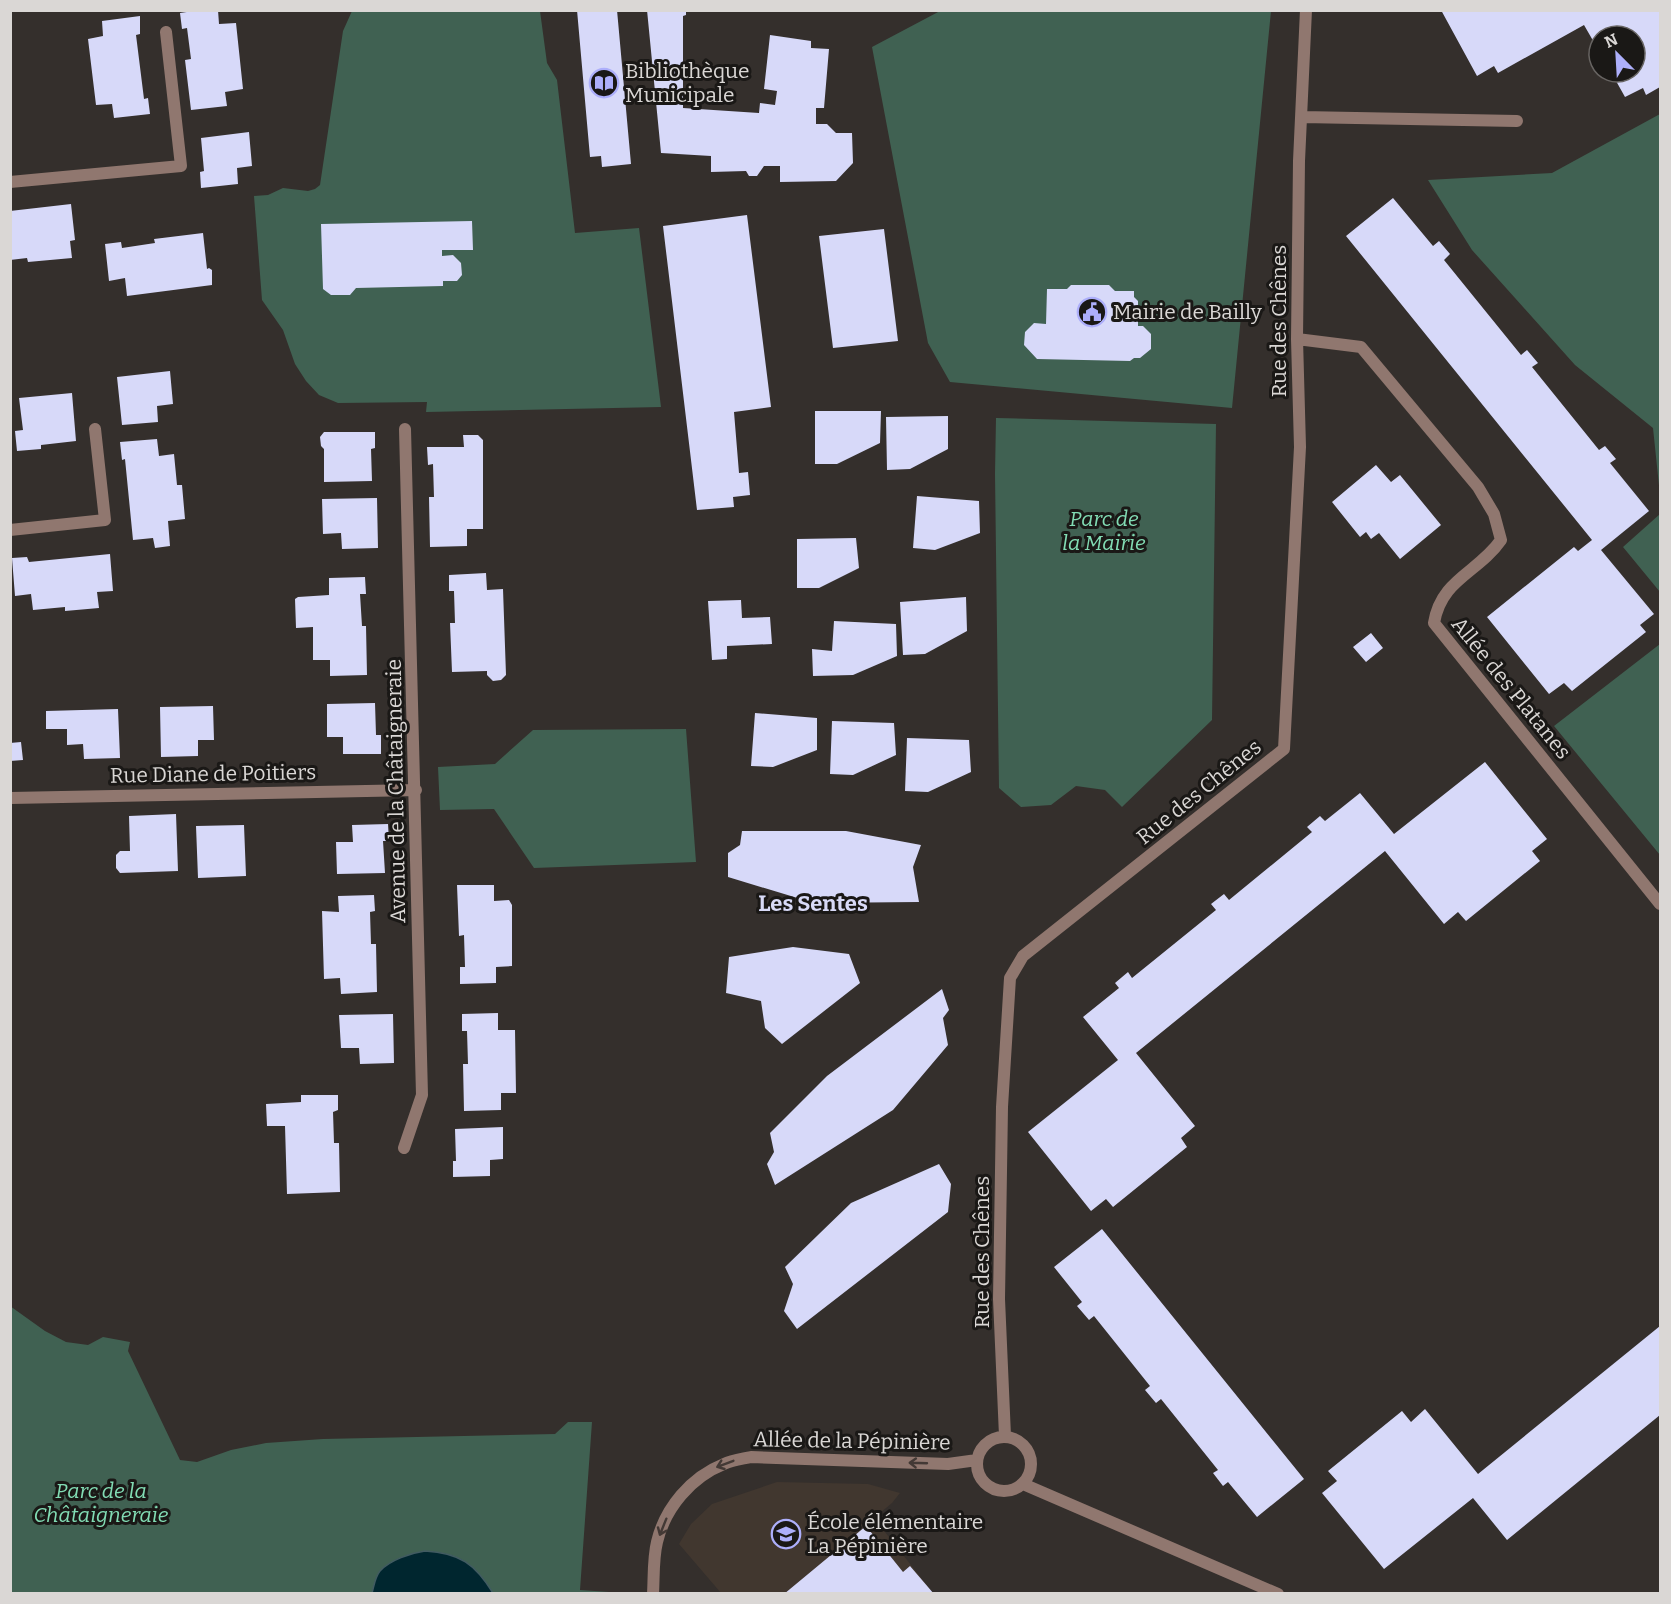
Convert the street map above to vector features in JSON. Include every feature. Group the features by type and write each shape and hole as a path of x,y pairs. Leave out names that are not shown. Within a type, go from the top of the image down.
{"street":[{"name":"Rue des Chênes","path":"1005,1436 999,1297 1002,1107 1010,978 1023,956 1284,749 1300,447 1297,339 1299,161 1306,10"},
{"path":"10,182 181,166 166,32"},
{"path":"1302,117 1517,121"},
{"name":"Allée des Platanes","path":"1297,339 1361,347 1478,487 1494,514 1501,540 1491,554 1449,587 1437,606 1434,623 1660,904"},
{"path":"10,530 105,520 95,429"},
{"name":"Avenue de la Châtaigneraie","path":"404,1148 422,1095 405,429"},
{"name":"Rue Diane de Poitiers","path":"10,798 416,790"},
{"path":"1005,1436 1017,1440 1026,1448 1031,1460 1030,1472 1023,1484 1012,1491 998,1491 986,1485 978,1474 977,1460 980,1450 986,1443 1005,1436"},
{"name":"Allée de la Pépinière","path":"653,1593 656,1545 662,1525 673,1505 697,1480 725,1463 751,1457 948,1464 977,1460"},
{"path":"1023,1484 1278,1593"}],"shaded area":[{"name":"École élémentaire La Pépinière","path":"777,1482 868,1484 900,1493 874,1518 933,1593 721,1593 679,1544 691,1524 712,1504"}],"green space":[{"path":"352,11 540,11 547,63 557,80 575,233 639,228 661,407 426,412 427,402 338,403 319,395 306,381 295,364 283,330 262,300 254,196 268,195 283,188 308,191 320,185 343,31"},
{"path":"940,11 1271,11 1232,408 950,382 928,343 872,47"},
{"path":"1660,114 1660,495 1653,428 1575,365 1472,250 1428,180 1552,173"},
{"name":"Parc de la Mairie","path":"996,418 1216,424 1212,720 1122,807 1105,790 1076,786 1051,805 1021,807 999,788"},
{"path":"1660,514 1660,592 1623,547"},
{"path":"1660,644 1660,855 1554,726"},
{"path":"686,729 696,862 534,868 494,809 440,810 438,767 495,764 533,730"},
{"name":"Parc de la Châtaigneraie","path":"10,1306 45,1331 66,1342 88,1345 103,1337 130,1342 128,1351 180,1460 197,1462 231,1450 266,1443 323,1439 555,1434 568,1422 592,1422 580,1590 624,1593 11,1593"}],"water":[{"path":"425,1551 448,1554 465,1562 480,1574 493,1593 372,1593 377,1576 384,1567 413,1553"}],"building":[{"path":"218,10 219,24 236,23 243,89 225,92 227,106 191,110 185,60 191,59 187,28 182,29 180,13"},
{"name":"Bibliothèque Municipale","path":"577,10 617,10 631,164 602,167 601,156 590,157"},
{"path":"647,10 686,10 686,15 683,16 683,108 759,113 760,103 775,105 777,91 764,89 770,35 811,41 811,48 829,49 824,108 816,108 816,124 827,124 836,133 852,133 853,163 836,181 780,182 780,166 764,166 757,176 749,176 746,171 711,172 711,156 661,153"},
{"path":"1441,10 1660,10 1660,87 1646,95 1643,88 1625,97 1618,84 1647,84 1647,24 1587,24 1587,30 1584,25 1498,73 1494,66 1477,76"},
{"path":"140,16 140,34 136,35 144,99 148,98 150,114 114,118 112,104 96,105 88,39 103,36 102,21"},
{"path":"249,132 252,166 237,168 238,184 201,188 200,172 204,171 201,138"},
{"path":"1393,198 1433,246 1439,241 1450,254 1444,260 1521,355 1527,350 1538,363 1532,367 1599,450 1605,446 1616,459 1610,463 1649,511 1601,550 1654,614 1640,625 1646,632 1572,691 1564,683 1549,694 1487,617 1574,547 1578,551 1592,540 1346,236"},
{"path":"71,204 75,240 70,241 72,258 28,262 27,258 10,260 10,211"},
{"path":"747,215 771,407 734,412 739,473 748,472 750,495 733,497 734,507 697,510 663,226"},
{"path":"472,221 473,250 442,250 442,256 453,255 461,263 462,275 457,281 443,281 443,286 356,288 350,295 331,295 323,289 321,224"},
{"path":"884,229 898,341 833,348 819,236"},
{"path":"203,233 207,269 212,270 212,285 127,296 125,278 109,281 105,244 121,242 122,248 155,243 154,239"},
{"name":"Mairie de Bailly","path":"1071,285 1109,285 1115,291 1134,291 1134,297 1138,301 1138,326 1143,326 1151,334 1151,349 1140,358 1130,361 1037,359 1024,345 1025,332 1034,323 1046,324 1047,289 1067,289"},
{"path":"170,371 173,404 157,406 158,422 122,425 117,377"},
{"path":"72,393 76,441 41,445 41,449 17,451 15,431 23,430 19,398"},
{"path":"815,411 881,411 880,443 837,464 815,464"},
{"path":"948,416 948,449 910,469 887,470 886,417"},
{"path":"324,432 375,432 375,448 371,449 372,481 324,482 324,449 321,446 320,437"},
{"path":"463,435 478,435 483,440 483,529 467,529 467,546 430,547 429,497 434,497 433,464 428,465 427,447 464,447"},
{"path":"157,439 159,456 174,454 177,485 182,485 185,519 168,521 170,546 155,548 153,538 133,540 125,459 122,460 120,442"},
{"path":"1376,465 1391,482 1400,475 1441,525 1400,559 1379,533 1371,539 1366,532 1360,537 1332,502"},
{"path":"917,496 979,501 980,533 935,550 913,548"},
{"path":"377,498 378,548 342,549 341,533 323,534 322,499"},
{"path":"856,538 859,568 819,588 797,588 797,539"},
{"path":"110,554 113,591 97,592 99,608 65,611 65,607 33,610 31,594 15,596 12,558 27,557 29,562"},
{"path":"486,573 487,590 503,589 506,675 501,680 493,681 487,675 487,671 452,672 450,623 455,623 454,591 449,591 449,575"},
{"path":"365,577 366,594 360,594 362,626 366,626 367,675 330,676 330,660 313,660 313,627 296,628 295,599 329,595 329,578"},
{"path":"966,597 967,631 925,654 903,655 900,602"},
{"path":"741,600 742,618 770,617 772,644 727,646 727,659 712,660 708,601"},
{"path":"834,621 896,624 897,656 853,675 813,676 812,649 832,651"},
{"path":"1371,633 1383,648 1366,662 1353,647"},
{"path":"375,703 376,735 381,735 381,754 343,754 343,737 327,737 327,704"},
{"path":"213,706 214,740 198,740 198,756 161,757 160,707"},
{"path":"118,709 120,758 84,759 83,744 67,745 67,729 46,729 46,711"},
{"path":"755,713 817,718 817,750 773,767 751,766"},
{"path":"832,721 894,723 896,755 853,775 830,774"},
{"path":"907,738 969,740 971,772 928,792 905,791"},
{"path":"21,742 23,760 10,761 10,743"},
{"path":"1485,762 1547,839 1532,851 1540,861 1466,921 1458,912 1444,924 1385,851 1136,1053 1195,1126 1181,1138 1187,1147 1113,1207 1106,1199 1091,1211 1028,1132 1118,1060 1083,1017 1119,988 1115,983 1128,972 1132,978 1216,910 1211,904 1224,894 1229,900 1312,832 1307,827 1320,816 1325,821 1360,793 1394,834"},
{"path":"176,814 178,871 120,873 116,868 116,855 120,851 130,851 129,816"},
{"path":"388,824 389,841 383,841 385,873 337,874 336,842 353,842 352,825"},
{"path":"244,825 246,876 198,878 196,826"},
{"path":"742,831 846,831 921,845 913,867 919,902 814,903 728,877 728,853 740,845"},
{"path":"457,885 494,885 494,901 509,900 512,905 512,966 496,967 496,983 460,984 460,967 465,967 464,935 459,936"},
{"path":"374,895 375,911 370,912 371,944 376,944 377,992 341,994 340,978 324,979 322,911 339,912 338,896"},
{"path":"793,947 849,954 860,983 782,1044 765,1028 761,1001 726,993 729,957"},
{"path":"942,989 949,1010 943,1018 948,1045 893,1110 775,1185 767,1164 774,1152 770,1133 827,1076"},
{"path":"498,1013 498,1030 515,1030 516,1093 501,1093 501,1110 464,1111 463,1064 468,1064 467,1031 462,1031 462,1014"},
{"path":"393,1014 394,1063 360,1064 359,1048 341,1048 339,1015"},
{"path":"301,1095 338,1095 338,1110 333,1112 334,1143 339,1143 340,1192 287,1194 285,1126 267,1126 266,1104 301,1102"},
{"path":"503,1127 503,1159 490,1160 490,1176 453,1177 453,1161 456,1161 455,1129"},
{"path":"939,1164 951,1184 948,1212 797,1329 784,1311 793,1284 785,1267 851,1203"},
{"path":"1102,1229 1304,1479 1257,1517 1228,1482 1223,1486 1213,1473 1218,1470 1161,1399 1156,1403 1145,1390 1150,1386 1094,1316 1089,1320 1077,1306 1082,1302 1054,1267"},
{"path":"1660,1326 1660,1415 1507,1540 1473,1498 1384,1569 1322,1493 1337,1481 1328,1471 1402,1411 1411,1422 1425,1409 1478,1474"},
{"path":"866,1526 903,1572 910,1566 934,1594 784,1594"}],"place":[{"name":"Bibliothèque Municipale","path":"604,83"},
{"name":"Mairie de Bailly","path":"1092,312"},
{"name":"École élémentaire La Pépinière","path":"786,1534"}],"district":[{"name":"Les Sentes","path":"813,903"}]}
